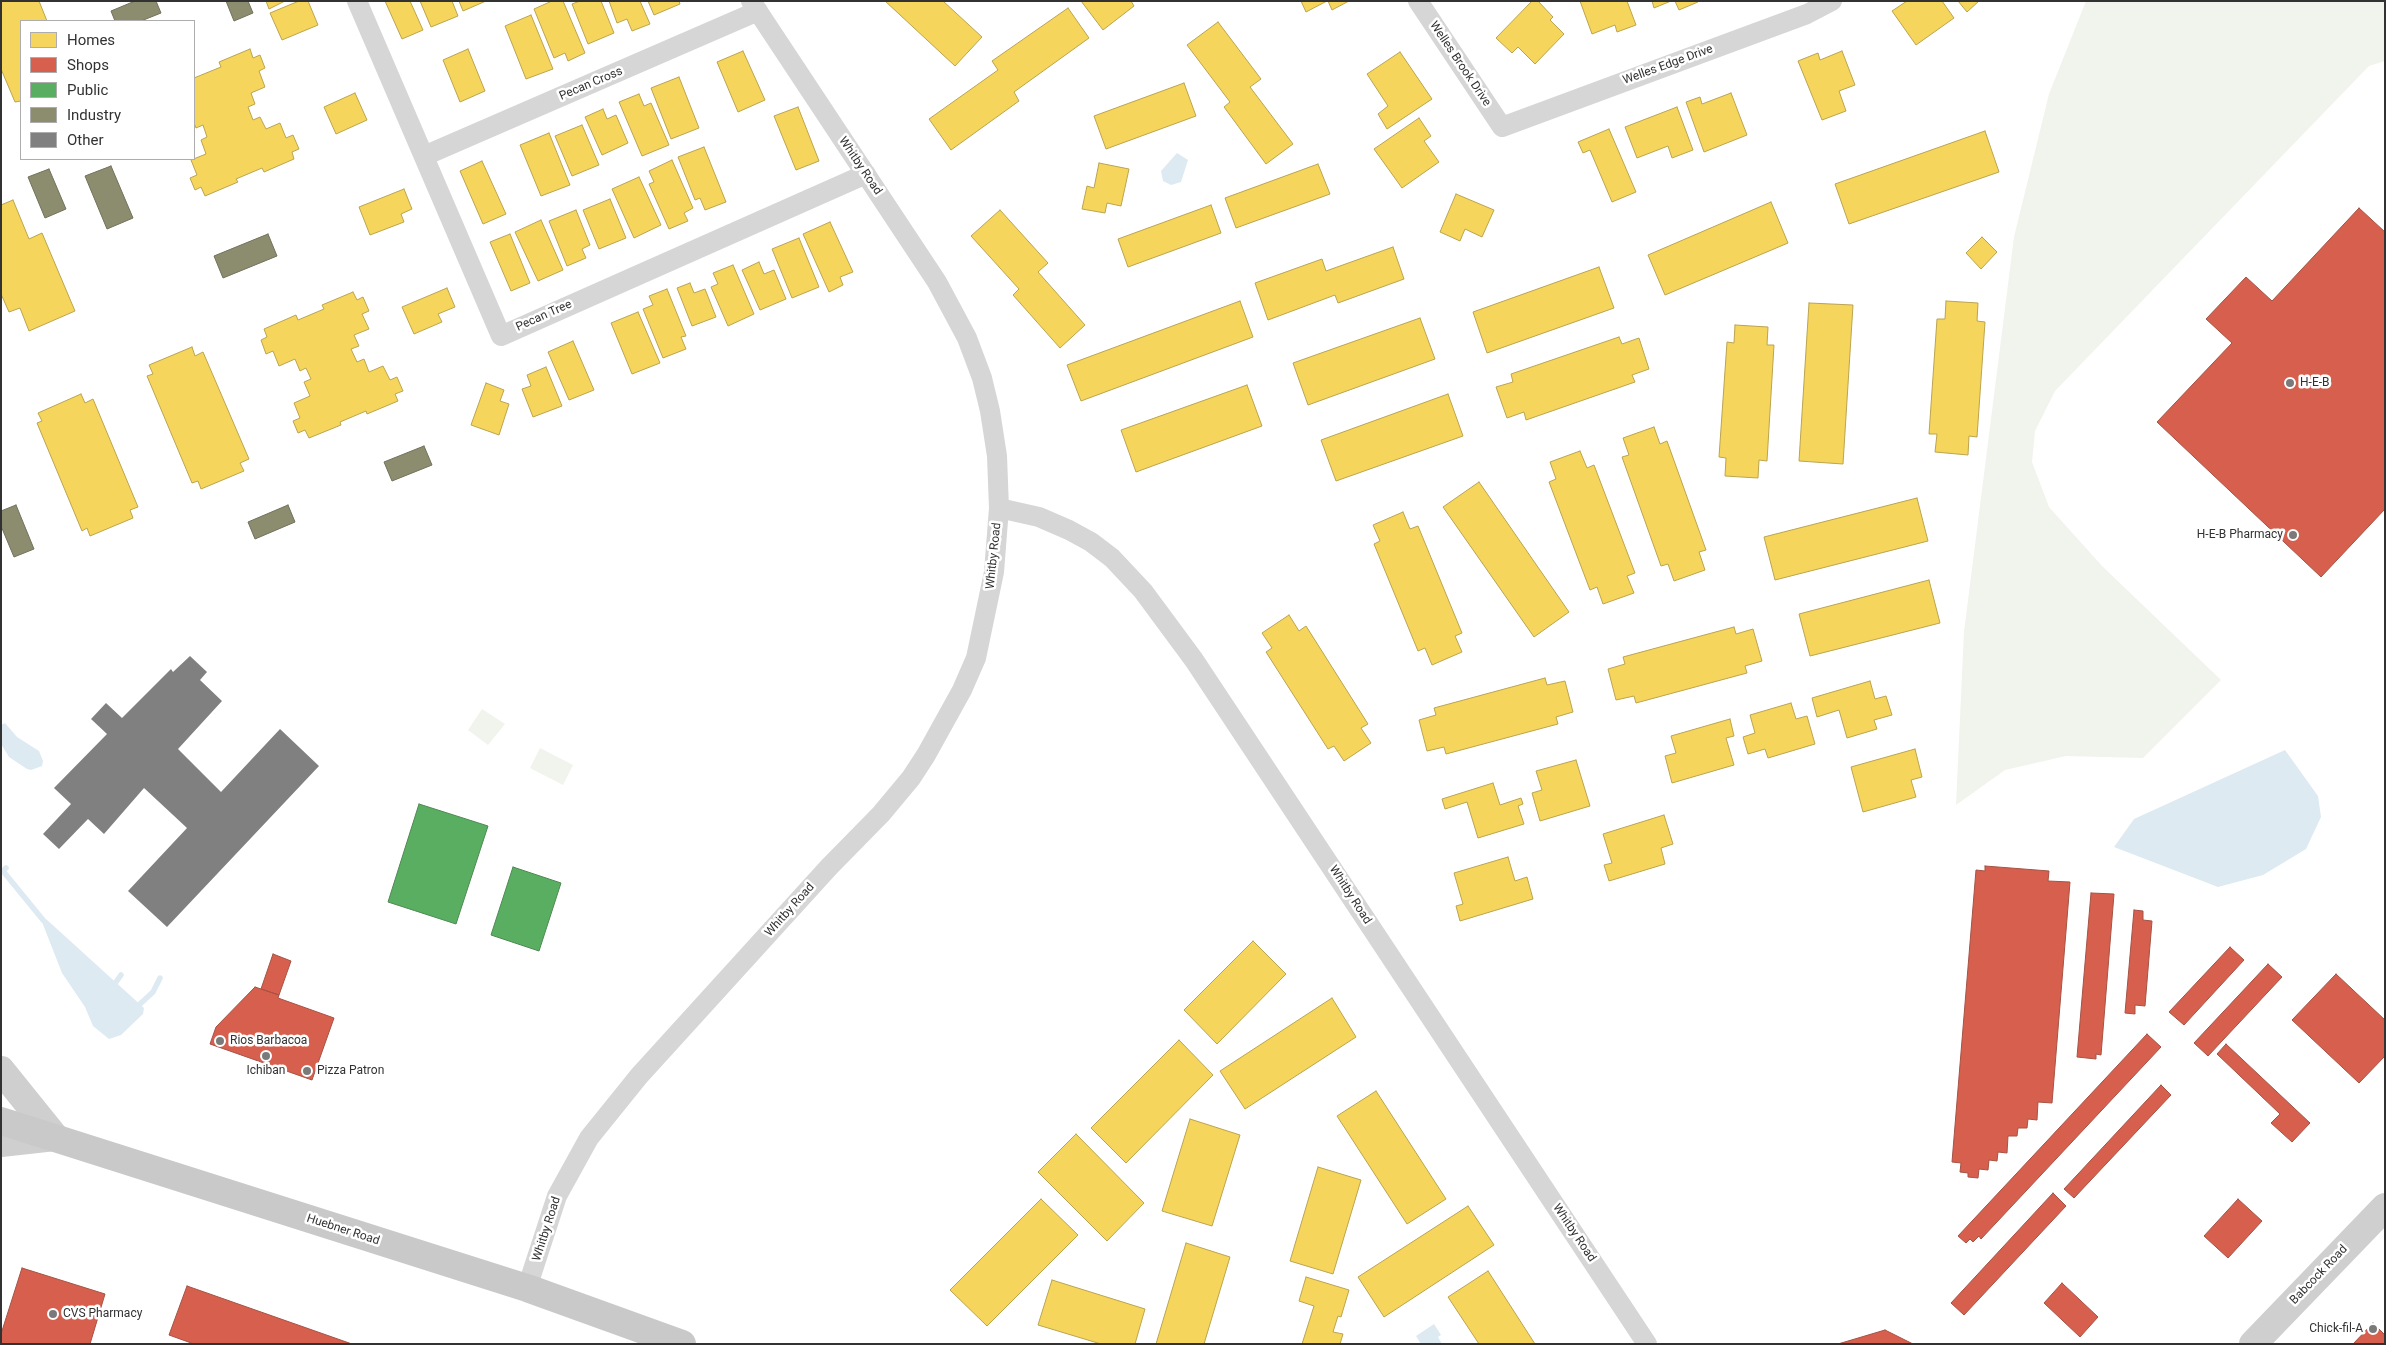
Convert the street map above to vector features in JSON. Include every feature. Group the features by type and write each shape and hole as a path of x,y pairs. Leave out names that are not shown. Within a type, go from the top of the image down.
{"main road":[{"path":"1,1070 55,1137"},
{"name":"Huebner Road","path":"1,1121 527,1288 682,1344"},
{"path":"1,1143 55,1137"},
{"name":"Babcock Road","path":"2253,1344 2385,1206"}],"street":[{"name":"Pecan Tree","path":"357,1 501,336 866,174"},
{"name":"Welles Brook Drive","path":"1418,1 1502,127"},
{"name":"Welles Edge Drive","path":"1502,127 1807,14 1832,1"},
{"name":"Pecan Cross","path":"424,156 755,6"},
{"name":"Whitby Road","path":"527,1288 557,1196 589,1138 639,1076 829,867 881,814 911,778 962,690 976,658 994,572 999,508 997,456 990,411 982,378 967,338 937,282 755,6"},
{"name":"Whitby Road","path":"999,508 1039,517 1084,538 1112,558 1143,591 1194,660 1647,1344"}],"shaded area":[{"path":"2086,1 2385,1 2385,61 2369,66 2055,391 2035,431 2032,462 2049,507 2102,566 2221,680 2143,758 2066,756 2005,770 1956,805 1964,632 2014,237 2049,94"},
{"path":"1177,153 1188,160 1181,182 1171,185 1163,181 1161,171"},
{"path":"482,709 505,724 488,745 468,730"},
{"path":"5,723 17,737 39,751 43,761 42,766 31,770 27,769 9,757 1,744 1,725"},
{"path":"540,748 573,765 563,785 530,768"},
{"path":"2285,750 2318,796 2321,817 2306,849 2263,875 2218,887 2114,847 2134,819"},
{"path":"46,919 144,1008 143,1014 121,1035 109,1039 93,1026 85,1007 62,973 42,922"},
{"path":"1434,1324 1441,1335 1438,1337 1442,1344 1421,1344 1416,1336"}],"building: Homes":[{"path":"1,1 39,1 47,20 20,20 20,101 15,102 1,69"},
{"path":"266,1 285,1 269,9"},
{"path":"299,1 308,1 318,25 282,40 270,13"},
{"path":"385,1 410,1 423,30 402,39"},
{"path":"420,1 452,1 458,16 431,27"},
{"path":"459,1 486,1 463,11"},
{"path":"552,1 563,1 585,53 568,61 565,53 554,58 534,9"},
{"path":"580,1 601,1 614,33 588,44 572,4"},
{"path":"609,1 640,1 650,24 632,31 627,19 617,23"},
{"path":"648,1 679,1 680,4 654,15"},
{"path":"885,1 943,1 982,37 955,66"},
{"path":"1081,1 1131,1 1134,6 1103,30"},
{"path":"1301,1 1327,1 1306,12"},
{"path":"1328,1 1349,1 1332,10"},
{"path":"1532,1 1538,1 1553,17 1550,20 1564,34 1535,64 1518,47 1512,53 1496,38"},
{"path":"1580,1 1627,1 1636,25 1617,32 1615,25 1592,34"},
{"path":"1652,1 1671,1 1654,8"},
{"path":"1675,1 1697,1 1698,2 1679,10"},
{"path":"1907,1 1942,1 1954,18 1916,45 1892,11"},
{"path":"1958,1 1979,1 1967,12"},
{"path":"1068,8 1089,38 1014,92 1019,101 951,150 929,119 998,70 992,61"},
{"path":"531,15 553,69 526,79 505,26"},
{"path":"1218,22 1261,79 1250,87 1293,144 1266,164 1224,107 1230,102 1187,45"},
{"path":"250,49 253,58 260,55 265,68 259,71 265,87 251,93 255,104 248,107 253,120 260,117 266,129 280,123 286,138 293,135 299,149 292,152 294,159 264,172 262,168 236,179 238,182 205,196 201,187 195,190 190,178 197,175 191,160 206,154 201,140 207,137 203,125 196,128 195,78 221,67 219,62"},
{"path":"468,49 485,91 460,102 443,60"},
{"path":"743,51 765,100 738,112 717,62"},
{"path":"1842,51 1855,85 1839,91 1846,111 1822,120 1798,61 1818,53 1820,60"},
{"path":"1400,52 1432,99 1387,129 1378,114 1388,106 1367,74"},
{"path":"679,77 699,128 671,139 651,88"},
{"path":"1184,83 1196,116 1106,149 1094,116"},
{"path":"355,93 367,120 336,134 324,107"},
{"path":"1731,93 1747,135 1704,152 1686,102 1700,97 1702,104"},
{"path":"639,94 644,106 651,103 669,145 642,156 619,102"},
{"path":"798,107 819,161 796,170 774,116"},
{"path":"1677,107 1693,150 1672,158 1668,146 1637,158 1625,127"},
{"path":"603,109 607,119 616,115 628,143 602,155 585,117"},
{"path":"1419,118 1431,136 1424,141 1439,162 1402,188 1374,149"},
{"path":"582,125 599,165 572,176 555,136"},
{"path":"1609,129 1636,192 1612,202 1590,150 1583,153 1578,142"},
{"path":"1985,131 1999,172 1849,224 1835,184"},
{"path":"549,133 570,185 541,196 520,145"},
{"path":"704,147 726,202 705,210 700,198 695,200 678,157"},
{"path":"672,160 693,208 684,213 688,221 669,229 649,184 654,182 649,171"},
{"path":"482,161 506,214 483,224 460,171"},
{"path":"1099,163 1129,169 1121,206 1107,203 1105,213 1082,209 1087,186 1094,188"},
{"path":"1318,164 1330,194 1236,228 1225,198"},
{"path":"639,177 661,225 634,238 612,189"},
{"path":"404,189 412,209 401,214 404,222 370,235 359,207"},
{"path":"1456,194 1494,210 1482,237 1465,229 1460,241 1440,232"},
{"path":"610,199 626,238 599,249 583,210"},
{"path":"13,200 29,239 42,233 75,311 29,331 20,308 9,312 1,294 1,205"},
{"path":"1771,202 1788,243 1665,295 1648,255"},
{"path":"1211,205 1221,233 1128,267 1118,239"},
{"path":"576,210 590,245 582,249 586,258 567,266 549,221"},
{"path":"1000,210 1048,263 1038,272 1085,325 1060,348 1013,295 1019,289 971,236"},
{"path":"541,220 563,270 538,281 515,232"},
{"path":"830,222 853,272 840,277 843,285 829,292 803,234"},
{"path":"510,234 530,283 511,291 490,242"},
{"path":"1982,237 1997,252 1981,269 1966,253"},
{"path":"799,238 819,287 792,298 772,249"},
{"path":"1393,247 1404,279 1338,303 1335,295 1268,320 1255,283 1322,259 1326,271"},
{"path":"759,262 764,274 774,270 786,299 760,310 742,270"},
{"path":"733,265 754,314 728,326 711,287 718,284 713,273"},
{"path":"1599,267 1614,308 1487,353 1473,312"},
{"path":"690,283 694,293 705,289 716,317 692,326 677,288"},
{"path":"447,288 455,307 438,314 442,322 414,334 402,307"},
{"path":"667,289 686,336 681,337 686,349 663,358 643,309 653,305 649,296"},
{"path":"353,292 357,300 363,297 369,311 362,314 369,329 354,335 359,346 351,349 357,362 364,359 369,372 383,366 390,380 397,377 403,391 395,394 398,401 367,414 366,411 340,422 341,425 309,438 305,430 298,433 293,421 300,418 294,403 310,396 304,382 311,379 306,368 300,371 295,359 279,366 273,351 266,354 261,340 267,337 264,329 296,315 298,320 324,309 322,305"},
{"path":"1240,301 1253,337 1081,401 1067,365"},
{"path":"1946,301 1978,303 1977,321 1985,322 1977,437 1969,436 1968,455 1935,452 1937,434 1929,434 1937,319 1945,319"},
{"path":"1809,303 1853,305 1843,464 1799,461"},
{"path":"638,312 660,363 632,374 611,323"},
{"path":"1420,318 1435,359 1308,405 1293,363"},
{"path":"1735,325 1768,327 1767,345 1774,345 1767,461 1759,460 1758,478 1725,476 1726,458 1719,457 1727,342 1734,343"},
{"path":"1619,337 1622,344 1639,338 1649,369 1632,375 1635,382 1526,420 1524,412 1507,418 1496,387 1513,382 1511,374"},
{"path":"573,341 594,390 569,400 548,352"},
{"path":"192,347 195,356 203,352 249,459 240,463 244,471 201,489 198,481 192,483 147,376 153,374 149,365"},
{"path":"546,367 562,406 533,417 522,389 531,386 527,375"},
{"path":"486,383 504,390 500,401 509,404 499,435 471,425"},
{"path":"1247,385 1262,426 1136,472 1121,430"},
{"path":"81,394 85,403 93,399 138,507 130,510 133,518 90,536 87,528 82,531 37,423 42,421 38,413"},
{"path":"1448,394 1463,436 1336,481 1321,440"},
{"path":"1654,427 1660,444 1667,441 1706,550 1699,552 1705,570 1674,581 1668,564 1661,566 1622,457 1629,455 1623,438"},
{"path":"1580,451 1587,468 1594,465 1635,573 1627,576 1634,593 1603,604 1597,587 1590,590 1549,482 1556,479 1550,462"},
{"path":"1479,482 1569,612 1534,637 1443,507"},
{"path":"1917,498 1928,541 1775,580 1764,537"},
{"path":"1403,512 1410,529 1418,526 1462,633 1455,636 1462,652 1432,665 1425,648 1418,651 1374,544 1380,541 1373,525"},
{"path":"1929,580 1940,623 1810,656 1799,614"},
{"path":"1289,615 1299,631 1306,626 1368,724 1361,728 1371,743 1344,761 1334,746 1328,749 1266,652 1272,648 1262,633"},
{"path":"1734,627 1736,634 1753,629 1762,661 1745,666 1747,673 1636,703 1634,696 1616,700 1608,669 1625,664 1623,657"},
{"path":"1545,678 1547,685 1565,681 1573,712 1556,717 1558,724 1446,754 1444,747 1427,751 1419,720 1436,715 1434,708"},
{"path":"1870,681 1875,699 1886,696 1892,715 1874,720 1877,729 1847,738 1839,710 1817,717 1812,698"},
{"path":"1791,703 1796,719 1807,716 1815,744 1768,758 1765,749 1748,754 1743,737 1755,733 1750,715"},
{"path":"1730,719 1734,736 1726,738 1734,765 1672,783 1665,756 1676,753 1671,736"},
{"path":"1915,749 1922,777 1911,780 1916,797 1863,812 1851,767"},
{"path":"1576,760 1590,806 1540,821 1532,793 1542,790 1536,771"},
{"path":"1493,783 1500,805 1521,798 1523,804 1518,806 1524,824 1478,838 1467,802 1445,809 1442,799"},
{"path":"1664,815 1673,844 1661,848 1665,864 1609,881 1604,865 1612,863 1603,834"},
{"path":"1508,857 1515,881 1527,877 1533,899 1460,921 1456,906 1463,904 1454,873"},
{"path":"1253,941 1286,974 1217,1044 1184,1010"},
{"path":"1332,998 1356,1037 1245,1109 1220,1071"},
{"path":"1179,1040 1213,1075 1126,1163 1091,1128"},
{"path":"1376,1091 1446,1199 1407,1224 1337,1116"},
{"path":"1190,1119 1240,1135 1212,1226 1162,1211"},
{"path":"1076,1134 1144,1203 1107,1241 1038,1172"},
{"path":"1318,1167 1361,1180 1333,1274 1290,1261"},
{"path":"1041,1199 1078,1235 987,1326 950,1290"},
{"path":"1468,1206 1494,1245 1384,1317 1358,1277"},
{"path":"1186,1243 1230,1257 1204,1344 1156,1344"},
{"path":"1488,1271 1535,1344 1479,1344 1448,1297"},
{"path":"1306,1277 1349,1290 1341,1317 1338,1316 1333,1332 1343,1334 1340,1344 1302,1344 1314,1306 1299,1301"},
{"path":"1052,1280 1145,1309 1135,1344 1101,1344 1038,1325"}],"building: Shops":[{"name":"H-E-B","path":"2359,208 2385,232 2385,509 2321,577 2157,422 2232,343 2206,319 2246,277 2272,301"},
{"path":"1985,866 2049,871 2048,881 2070,882 2052,1103 2038,1102 2037,1120 2028,1119 2027,1128 2018,1128 2017,1136 2008,1136 2007,1153 1998,1152 1997,1161 1989,1160 1988,1170 1979,1169 1978,1178 1968,1177 1968,1173 1960,1172 1961,1163 1952,1162 1976,870 1985,871"},
{"path":"2091,893 2114,894 2101,1055 2096,1054 2096,1059 2077,1057"},
{"path":"2134,910 2143,911 2143,920 2152,921 2145,1006 2135,1005 2135,1014 2125,1013"},
{"path":"2230,947 2244,960 2184,1025 2169,1012"},
{"path":"273,954 291,961 279,995 261,989"},
{"path":"2268,964 2282,977 2208,1056 2194,1043"},
{"path":"2336,974 2385,1020 2385,1056 2359,1083 2292,1020"},
{"path":"255,987 279,995 278,998 334,1018 312,1080 210,1044 216,1027"},
{"path":"2147,1034 2161,1047 1981,1239 1979,1236 1973,1242 1970,1239 1966,1243 1958,1236"},
{"path":"2226,1044 2310,1123 2292,1142 2271,1123 2280,1114 2217,1054"},
{"path":"2161,1085 2171,1095 2074,1198 2064,1189"},
{"path":"2053,1193 2066,1206 1964,1315 1951,1303"},
{"path":"2238,1199 2262,1221 2228,1258 2204,1236"},
{"name":"CVS Pharmacy","path":"22,1268 105,1294 90,1344 1,1344 1,1334"},
{"path":"2062,1283 2098,1317 2080,1337 2044,1303"},
{"path":"187,1286 352,1344 194,1344 169,1335"},
{"name":"Chick-fil-A","path":"2373,1323 2385,1335 2385,1344 2353,1344"},
{"path":"1885,1330 1913,1344 1838,1344"}],"building: Public":[{"path":"419,804 488,826 456,924 388,902"},
{"path":"513,867 561,883 539,951 491,935"}],"building: Industry":[{"path":"135,1 156,1 161,13 144,20 115,20 111,11"},
{"path":"226,1 248,1 253,13 234,21"},
{"path":"111,166 133,218 107,229 85,176"},
{"path":"49,169 66,209 45,218 28,177"},
{"path":"268,234 277,256 223,278 214,256"},
{"path":"424,446 432,465 392,481 384,462"},
{"path":"16,505 34,549 14,557 1,526 1,511"},
{"path":"288,505 295,522 255,539 248,522"}],"building: Other":[{"path":"190,656 207,672 200,680 222,701 178,749 221,792 280,729 319,766 167,927 128,891 187,828 144,788 104,834 88,819 59,849 43,834 71,804 54,788 107,734 91,719 106,703 122,718 171,669 173,672"}],"waterway":[{"path":"6,868 3,871 43,920"},
{"path":"116,982 121,975"},
{"path":"140,1004 153,992 160,978"}],"place":[{"name":"H-E-B","path":"2290,383"},
{"name":"H-E-B Pharmacy","path":"2293,535"},
{"name":"Rios Barbacoa","path":"220,1041"},
{"name":"Ichiban","path":"266,1056"},
{"name":"Pizza Patron","path":"307,1071"},
{"name":"CVS Pharmacy","path":"53,1314"},
{"name":"Chick-fil-A","path":"2373,1329"}]}
